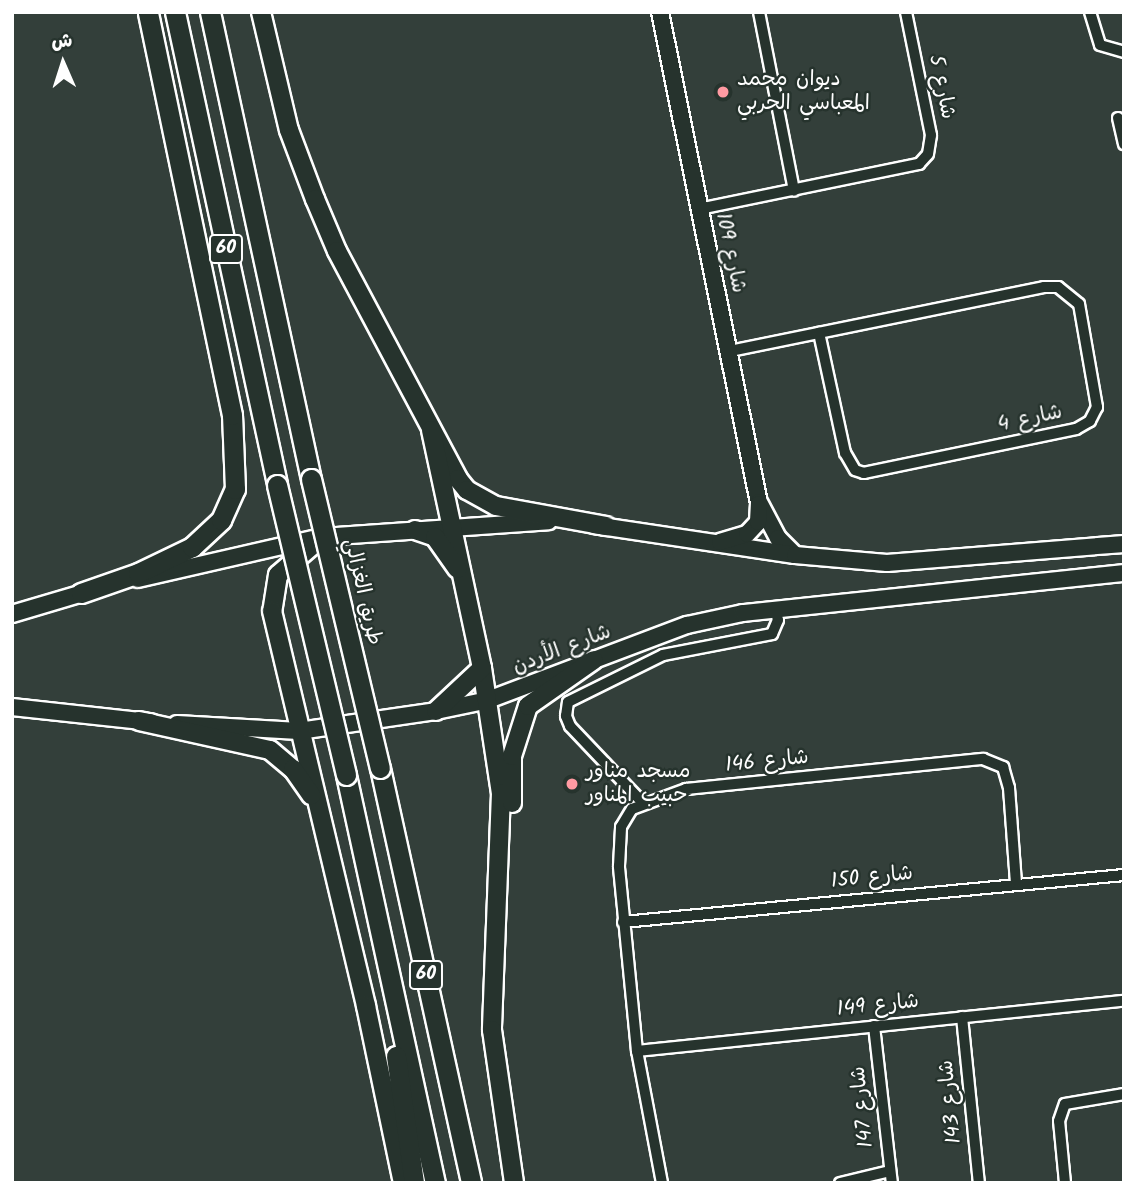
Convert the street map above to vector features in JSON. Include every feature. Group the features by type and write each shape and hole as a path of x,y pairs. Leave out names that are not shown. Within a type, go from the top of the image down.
{"highway":[{"path":"81,593 138,573 192,547 221,520 235,489 232,415 148,12"},
{"name":"60","path":"175,12 435,1183"},
{"name":"طريق الغزالي","path":"210,12 311,479 380,768 471,1183"},
{"path":"373,895 414,1183"}],"main road":[{"path":"261,12 304,172 337,251 458,479 480,499 496,506 606,526 795,555 934,562 1124,544"},
{"name":"شارع 109","path":"660,12 759,502 778,538 795,555"},
{"path":"431,430 469,598 488,700 501,793 500,886 492,1030 514,1183"},
{"path":"715,544 747,534 758,522 759,502"},
{"path":"12,614 81,593 322,537 518,520 606,526"},
{"path":"415,530 435,537 445,548 469,598"},
{"path":"322,537 278,575 272,595 299,731 403,1183"},
{"name":"شارع الأردن","path":"12,707 139,721 299,731 436,711 488,700 687,625 775,608 1124,573"},
{"path":"500,886 519,724 537,696 594,660"},
{"path":"436,711 482,668"},
{"path":"139,721 270,750 293,769 310,793 322,823"}],"street":[{"path":"759,12 794,191"},
{"name":"شارع 5","path":"699,209 919,164 928,154 931,135 906,12"},
{"path":"1090,12 1100,45 1124,52"},
{"path":"1118,118 1124,144"},
{"name":"شارع 4","path":"730,351 819,333 1058,287 1079,304 1097,407 1090,421 1076,429 864,473 855,470 845,453 819,333"},
{"path":"662,1183 637,1051 619,866 621,827 632,809 643,803 570,726 566,716 568,702 663,655 772,634 778,620 775,608"},
{"name":"شارع 146","path":"643,803 686,789 983,759 1003,767 1009,788 1016,883"},
{"name":"شارع 150","path":"623,922 1016,883 1124,875"},
{"name":"شارع 149","path":"637,1051 1124,1001"},
{"name":"شارع 143","path":"962,1017 979,1183"},
{"name":"شارع 147","path":"874,1026 891,1177"},
{"path":"1065,1183 1059,1121 1065,1104 1124,1094"},
{"path":"840,1183 891,1177"}],"place":[{"name":"ديوان محمد المعباسي الحربي","path":"723,92"},
{"name":"مسجد مناور حبيب المناور","path":"572,784"}]}
